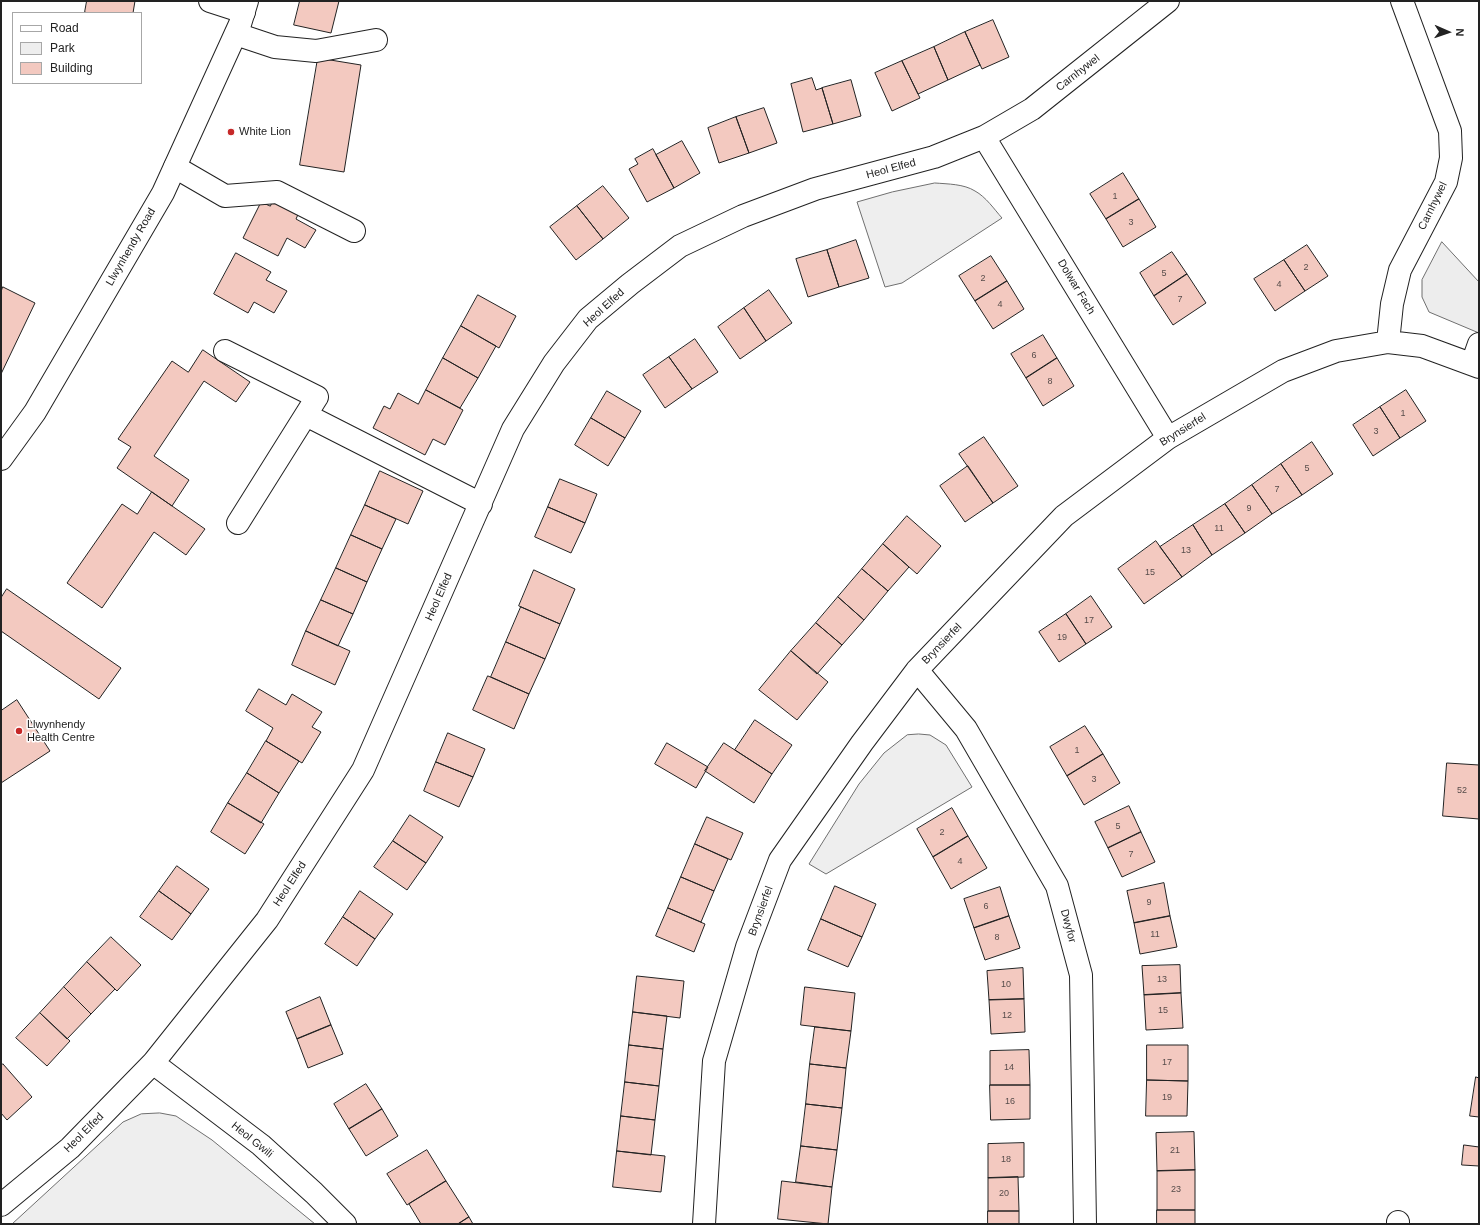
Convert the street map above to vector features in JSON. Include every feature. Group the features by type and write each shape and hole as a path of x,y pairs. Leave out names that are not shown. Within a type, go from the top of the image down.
{"street":[{"path":"210,1 242,18 275,47 316,51 376,40"},
{"name":"Carnhywel","path":"984,137 1032,109 1168,1"},
{"name":"Carnhywel","path":"1388,342 1392,304 1400,270 1446,182 1452,158 1450,131 1402,1"},
{"name":"Llwynhendy Road","path":"1,458 35,412 163,193 242,18"},
{"name":"Dolwar Fach","path":"984,137 1168,438"},
{"name":"Heol Elfed","path":"1,1205 70,1148 153,1062 267,920 362,770 513,429 554,363 588,319 630,284 680,246 743,216 801,195 858,177 934,158 984,137"},
{"path":"175,167 225,196 277,192 354,231"},
{"name":"Brynsierfel","path":"704,1224 714,1061 746,952 780,860 862,742 917,670 1064,516 1168,438 1283,370 1336,351 1388,342 1422,346 1475,366"},
{"path":"1475,366 1479,344"},
{"path":"225,351 317,397 238,523"},
{"path":"306,415 481,504"},
{"name":"Dwyfor","path":"917,670 966,729 1057,886 1081,975 1085,1224"},
{"name":"Heol Gwili","path":"153,1062 261,1145 314,1193 345,1224"}],"green space":[{"path":"935,183 956,185 971,189 983,196 1002,218 902,283 885,287 857,202 892,192"},
{"path":"907,735 930,735 946,745 972,787 826,874 809,864 859,784 884,753"},
{"path":"160,1113 176,1116 212,1140 315,1224 12,1224 123,1122 141,1114"}],"shaded area":[{"path":"1442,242 1479,282 1479,333 1429,312 1422,297 1422,280"}],"building":[{"path":"87,1 135,1 133,12 85,12"},
{"path":"300,1 339,1 331,33 294,25"},
{"path":"993,20 1009,57 982,69 965,32"},
{"path":"965,32 980,65 948,80 934,47"},
{"path":"934,47 948,80 918,94 902,61"},
{"path":"318,58 361,65 344,172 300,165"},
{"path":"902,61 920,98 892,111 875,73"},
{"path":"812,78 816,90 822,88 833,124 803,132 791,84"},
{"path":"851,80 861,116 833,124 822,88"},
{"path":"764,108 777,143 749,153 736,117"},
{"path":"736,117 749,153 719,163 708,128"},
{"path":"682,141 700,173 674,188 656,155"},
{"path":"653,149 674,188 647,202 629,169 638,164 635,159"},
{"path":"1123,173 1139,199 1106,219 1090,194"},
{"path":"603,186 629,218 603,239 577,206"},
{"path":"275,197 300,210 296,219 316,230 305,248 287,238 278,256 243,238 261,202 270,206"},
{"path":"1139,199 1156,227 1123,247 1106,219"},
{"path":"577,206 603,239 576,260 550,227"},
{"path":"856,240 869,278 839,287 827,250"},
{"path":"1307,245 1328,276 1305,291 1284,260"},
{"path":"827,250 839,287 808,297 796,259"},
{"path":"1172,252 1187,274 1154,296 1140,273"},
{"path":"236,253 271,272 266,280 287,291 274,313 254,302 248,313 214,294"},
{"path":"991,256 1007,281 975,301 959,276"},
{"path":"1284,260 1305,291 1275,311 1254,279"},
{"path":"1187,274 1206,303 1173,325 1154,296"},
{"path":"1007,281 1024,309 993,329 975,301"},
{"path":"3,287 35,303 1,374 1,292"},
{"path":"769,290 792,323 766,341 744,308"},
{"path":"478,295 516,316 499,348 461,326"},
{"path":"744,308 766,341 740,359 718,327"},
{"path":"461,326 496,346 478,378 443,358"},
{"path":"1043,335 1057,358 1026,378 1011,354"},
{"path":"695,339 718,372 692,389 669,357"},
{"path":"203,350 250,382 236,402 204,381 154,456 189,480 172,506 117,468 131,447 118,439 172,361 188,372"},
{"path":"669,357 692,389 665,408 643,375"},
{"path":"443,358 478,378 460,408 426,390"},
{"path":"1057,358 1074,386 1043,406 1026,378"},
{"path":"426,390 463,410 445,445 433,439 425,455 373,428 384,406 390,409 398,393 418,404"},
{"path":"1406,390 1426,421 1400,438 1380,407"},
{"path":"607,391 641,411 625,438 591,418"},
{"path":"1380,407 1400,438 1373,456 1353,425"},
{"path":"591,418 625,438 608,466 575,445"},
{"path":"984,437 1018,486 993,503 959,454"},
{"path":"1312,442 1333,474 1302,495 1281,464"},
{"path":"1281,464 1302,495 1272,514 1252,485"},
{"path":"968,466 993,503 965,522 940,486"},
{"path":"380,471 423,491 408,524 365,505"},
{"path":"560,479 597,494 585,523 548,507"},
{"path":"1252,485 1272,514 1245,533 1225,504"},
{"path":"152,492 205,529 186,555 154,532 102,608 67,583 122,504 137,514"},
{"path":"1225,504 1245,533 1212,555 1193,525"},
{"path":"365,505 396,519 382,549 351,535"},
{"path":"548,507 585,523 571,553 535,537"},
{"path":"907,516 941,546 917,574 883,544"},
{"path":"1193,525 1212,555 1182,577 1160,547"},
{"path":"351,535 382,549 367,582 336,568"},
{"path":"1156,541 1182,577 1144,604 1118,569"},
{"path":"883,544 909,567 888,591 862,569"},
{"path":"336,568 367,582 353,614 321,600"},
{"path":"862,569 888,591 864,620 838,597"},
{"path":"534,570 575,589 560,624 519,606"},
{"path":"7,589 121,668 99,699 1,631 1,598"},
{"path":"1091,596 1112,627 1086,644 1066,614"},
{"path":"838,597 864,620 842,645 816,623"},
{"path":"321,600 353,614 338,646 306,631"},
{"path":"521,607 560,624 545,659 506,642"},
{"path":"1066,614 1086,644 1059,662 1039,632"},
{"path":"816,623 842,645 817,674 791,651"},
{"path":"306,631 350,651 335,685 292,665"},
{"path":"506,642 545,659 529,694 491,677"},
{"path":"791,651 828,682 797,720 759,690"},
{"path":"488,676 529,694 514,729 473,710"},
{"path":"259,689 286,705 292,694 322,712 312,727 321,732 302,763 266,741 273,728 246,711"},
{"name":"Llwynhendy Health Centre","path":"17,700 50,751 1,783 1,711"},
{"path":"755,720 792,745 772,774 735,750"},
{"path":"1085,726 1103,754 1067,776 1050,747"},
{"path":"448,733 485,749 473,777 436,762"},
{"path":"266,741 299,761 279,793 247,773"},
{"path":"667,743 708,767 696,788 655,764"},
{"path":"724,743 772,774 754,803 705,771"},
{"path":"1103,754 1120,783 1084,805 1067,776"},
{"path":"436,762 473,777 459,807 424,791"},
{"path":"1447,763 1479,765 1479,819 1443,816"},
{"path":"247,773 279,793 261,823 228,803"},
{"path":"228,803 264,824 245,854 211,832"},
{"path":"1129,806 1141,832 1108,848 1095,822"},
{"path":"952,808 968,836 933,857 917,829"},
{"path":"410,815 443,837 426,863 393,841"},
{"path":"707,817 743,833 731,860 695,844"},
{"path":"1141,832 1155,862 1122,877 1108,848"},
{"path":"968,836 987,868 951,889 933,857"},
{"path":"393,841 426,863 407,890 374,867"},
{"path":"695,844 728,859 714,891 681,877"},
{"path":"177,866 209,889 191,914 159,891"},
{"path":"681,877 714,891 701,922 668,908"},
{"path":"1164,883 1170,916 1134,923 1127,891"},
{"path":"835,886 876,904 862,937 821,919"},
{"path":"1000,887 1009,916 974,928 964,899"},
{"path":"159,891 191,914 172,940 140,917"},
{"path":"360,891 393,914 375,939 343,917"},
{"path":"668,908 705,924 694,952 656,936"},
{"path":"1009,916 1020,948 985,960 974,928"},
{"path":"1170,916 1177,947 1140,954 1134,923"},
{"path":"343,917 375,939 357,966 325,944"},
{"path":"821,919 862,937 848,967 808,950"},
{"path":"111,937 141,965 117,991 87,962"},
{"path":"87,962 115,989 91,1014 64,987"},
{"path":"1180,965 1181,993 1144,995 1142,966"},
{"path":"1023,968 1024,999 989,1000 987,971"},
{"path":"637,976 684,981 680,1018 633,1012"},
{"path":"64,987 91,1014 67,1039 40,1013"},
{"path":"805,987 855,993 851,1031 801,1025"},
{"path":"1181,993 1183,1028 1146,1030 1144,995"},
{"path":"320,997 331,1025 297,1039 286,1012"},
{"path":"1024,999 1025,1032 991,1034 989,1000"},
{"path":"633,1012 667,1016 663,1049 629,1045"},
{"path":"40,1013 70,1041 47,1066 16,1038"},
{"path":"331,1025 343,1054 308,1068 297,1039"},
{"path":"815,1027 851,1031 846,1068 810,1064"},
{"path":"629,1045 663,1049 659,1086 625,1082"},
{"path":"1147,1045 1188,1045 1188,1081 1147,1080"},
{"path":"1029,1050 1030,1085 990,1085 990,1051"},
{"path":"3,1064 32,1097 7,1120 1,1113 1,1066"},
{"path":"810,1064 846,1068 842,1108 806,1104"},
{"path":"1476,1077 1479,1078 1479,1117 1470,1116"},
{"path":"1147,1080 1188,1081 1187,1116 1146,1116"},
{"path":"625,1082 659,1086 655,1120 621,1116"},
{"path":"366,1084 382,1109 349,1129 334,1104"},
{"path":"990,1085 1030,1085 1030,1119 991,1120"},
{"path":"806,1104 842,1108 837,1150 801,1146"},
{"path":"382,1109 398,1136 366,1156 349,1129"},
{"path":"621,1116 655,1120 651,1155 617,1151"},
{"path":"1194,1132 1195,1170 1157,1171 1156,1133"},
{"path":"1024,1143 1024,1177 988,1178 988,1144"},
{"path":"1464,1145 1479,1147 1479,1166 1462,1165"},
{"path":"801,1146 837,1150 832,1187 796,1182"},
{"path":"427,1150 446,1181 407,1205 387,1174"},
{"path":"617,1151 665,1156 661,1192 613,1187"},
{"path":"1195,1170 1195,1210 1157,1210 1157,1171"},
{"path":"1018,1177 1019,1211 988,1211 988,1178"},
{"path":"446,1181 469,1217 458,1224 421,1224 409,1204"},
{"path":"782,1181 832,1187 828,1224 778,1219"},
{"path":"1157,1210 1195,1210 1195,1224 1157,1224"},
{"path":"988,1211 1019,1211 1019,1224 988,1224"},
{"path":"469,1217 473,1224 458,1224"}],"place":[{"name":"White Lion","path":"231,132"},
{"name":"Llwynhendy Health Centre","path":"19,731"}]}
